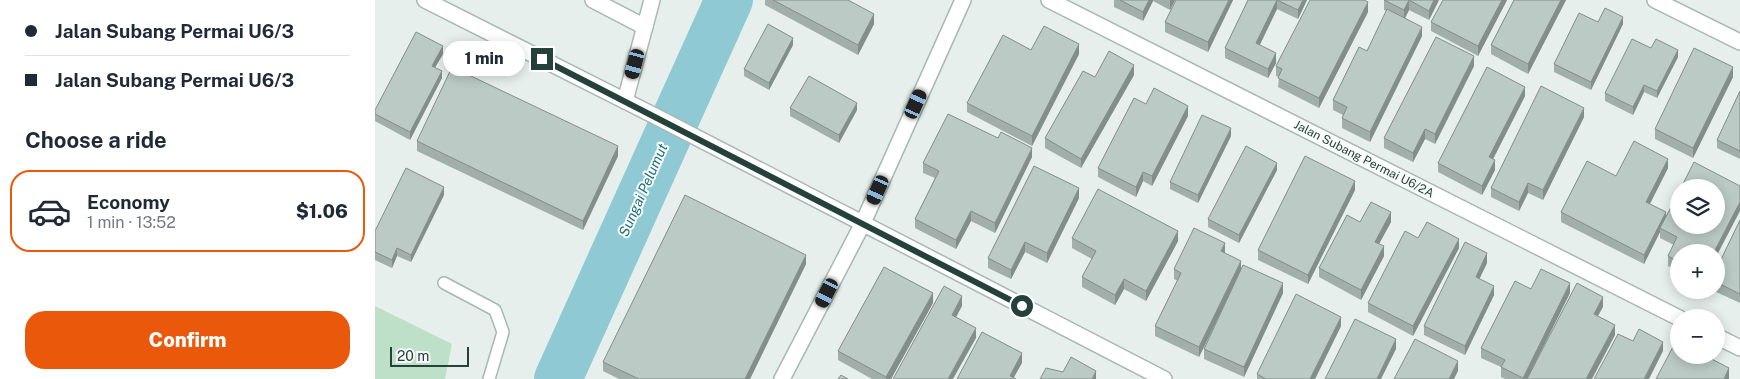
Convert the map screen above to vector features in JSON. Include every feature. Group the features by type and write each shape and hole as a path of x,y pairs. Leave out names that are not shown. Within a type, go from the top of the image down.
{"street":[{"path":"425,0 653,115 862,225 1164,379"},
{"path":"593,0 645,27"},
{"path":"625,101 652,0"},
{"path":"782,379 862,225 963,0"},
{"name":"Jalan Subang Permai U6/2A","path":"1049,0 1670,313"},
{"path":"1655,0 1740,42"},
{"path":"1725,340 1740,348"}],"lane":[{"path":"444,283 495,310 503,332 489,379"}],"green space":[{"path":"375,306 452,344 445,379 375,379"}],"building":[{"path":"773,0 848,0 874,14 858,45"},
{"path":"1120,0 1149,0 1143,12"},
{"path":"1176,0 1229,0 1208,42 1165,22"},
{"path":"1248,0 1277,0 1256,43 1276,53 1268,69 1225,48"},
{"path":"1277,0 1303,0 1298,10"},
{"path":"1310,0 1364,0 1368,2 1319,98 1278,78 1282,69 1276,66"},
{"path":"1384,0 1409,0 1404,10"},
{"path":"1409,0 1434,0 1429,11"},
{"path":"1443,0 1502,0 1478,46 1431,22"},
{"path":"1514,0 1561,0 1528,64 1491,45"},
{"path":"1605,8 1623,17 1591,82 1554,64 1579,13 1598,22"},
{"path":"1387,9 1422,27 1370,132 1342,118 1347,107 1333,100 1359,47 1367,51"},
{"path":"768,24 793,38 769,83 744,69"},
{"path":"1044,26 1079,44 1032,136 967,103 1003,35 1031,50"},
{"path":"416,32 443,46 432,66 442,71 410,132 375,114 375,110"},
{"path":"1436,37 1474,56 1435,134 1425,129 1413,153 1384,138"},
{"path":"1632,39 1651,48 1656,39 1678,50 1657,91 1644,85 1633,107 1605,93"},
{"path":"1694,48 1733,67 1693,148 1655,129"},
{"path":"1109,51 1134,65 1081,159 1045,138 1083,71 1095,77"},
{"path":"452,67 618,146 583,221 417,141"},
{"path":"1487,67 1525,87 1489,157 1495,160 1482,186 1438,163"},
{"path":"809,76 857,103 839,135 790,108"},
{"path":"1541,86 1584,108 1543,190 1528,183 1519,202 1491,188"},
{"path":"1154,88 1188,106 1152,176 1143,172 1136,187 1098,168 1134,98 1146,104"},
{"path":"1740,91 1740,151 1717,140"},
{"path":"948,114 998,138 1001,132 1032,148 995,223 971,211 956,240 915,219 939,171 923,163"},
{"path":"1202,115 1231,128 1198,195 1170,182"},
{"path":"1634,141 1668,159 1646,202 1666,212 1644,255 1561,212 1587,161 1616,176"},
{"path":"1246,146 1277,163 1239,235 1208,219"},
{"path":"1305,156 1355,181 1308,275 1258,250"},
{"path":"1694,162 1740,186 1740,202 1725,231 1725,179 1686,179"},
{"path":"1034,166 1079,188 1047,253 1025,242 1011,270 988,258"},
{"path":"406,168 444,187 411,255 397,248 392,260 375,252 375,231"},
{"path":"1098,189 1178,231 1146,291 1124,279 1115,295 1082,277 1096,251 1072,238"},
{"path":"685,195 806,255 745,379 639,379 603,362"},
{"path":"1371,202 1391,212 1375,242 1384,246 1361,290 1319,268 1347,215 1360,222"},
{"path":"1670,209 1670,233 1660,228"},
{"path":"1740,220 1740,294 1725,286 1725,251"},
{"path":"1427,222 1459,239 1413,326 1368,303 1405,231 1418,238"},
{"path":"1194,228 1225,243 1221,251 1241,261 1199,347 1155,326 1181,273 1174,269"},
{"path":"1671,234 1723,234 1718,244 1674,244 1677,237"},
{"path":"1465,242 1487,253 1476,277 1494,286 1465,346 1424,326"},
{"path":"1243,265 1283,283 1244,367 1204,349"},
{"path":"884,267 933,293 886,377 838,351"},
{"path":"1541,269 1570,283 1523,378 1501,367 1505,360 1481,348 1515,281 1531,289"},
{"path":"1577,283 1603,297 1594,314 1615,325 1586,379 1527,379"},
{"path":"944,286 962,296 952,315 976,328 948,379 893,379"},
{"path":"1296,294 1341,317 1310,379 1266,379 1257,374"},
{"path":"1355,319 1396,339 1377,379 1325,379"},
{"path":"1639,329 1663,342 1644,379 1594,379 1618,334 1633,341"},
{"path":"982,332 1022,353 1010,376 1016,379 957,379"},
{"path":"1415,339 1458,361 1449,379 1394,379"},
{"path":"1670,352 1670,364 1721,364 1729,368 1724,379 1656,379"},
{"path":"1071,357 1096,371 1092,379 1040,379 1046,368 1063,372"},
{"path":"841,375 848,379 838,379"}],"waterway":[{"name":"Sungai Pelumut","path":"558,379 729,0"}],"route":[{"path":"542,59 1022,306"}]}
